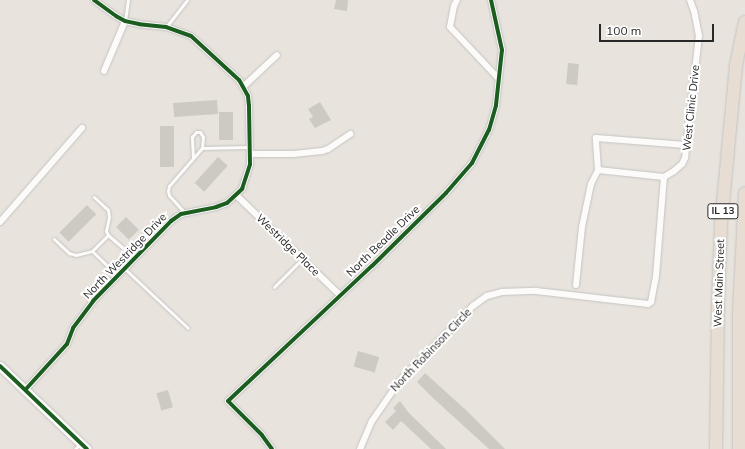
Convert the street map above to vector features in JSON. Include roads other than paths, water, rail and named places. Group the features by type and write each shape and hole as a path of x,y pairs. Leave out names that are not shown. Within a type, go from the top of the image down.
{"highway":[{"name":"West Main Street","path":"716,449 718,303 721,224 736,65 745,22"},
{"name":"West Main Street","path":"739,449 739,313 745,193"}],"street":[{"path":"94,0 125,21 174,29 199,41 244,86 249,106 250,154 246,181 237,196"},
{"path":"457,0 454,6 450,27 498,78"},
{"name":"North Beadle Drive","path":"272,449 262,435 228,401 446,193 472,163 489,130 496,105 502,50 491,0"},
{"name":"West Clinic Drive","path":"664,177 682,164 685,158 699,36 694,11 690,0"},
{"path":"104,71 125,21"},
{"path":"244,86 277,55"},
{"path":"0,222 82,128"},
{"path":"250,154 294,154 322,151 350,134"},
{"path":"576,285 582,227 591,184 598,170 596,138 686,145"},
{"path":"598,170 664,177"},
{"name":"North Robinson Circle","path":"360,449 372,421 399,382 439,338 473,306 487,296 502,292 520,290 648,304 651,302 656,276 664,177"},
{"name":"Westridge Place","path":"237,196 340,295"},
{"name":"North Westridge Drive","path":"26,389 67,344 73,328 82,315 171,221 178,215 216,207 227,203 237,196"},
{"path":"0,366 26,389 81,447"}],"lane":[{"path":"125,21 128,0"},
{"path":"166,27 187,0"},
{"path":"193,158 192,136 196,132 200,132 203,137 202,148"},
{"path":"185,213 168,191 172,182 202,148 206,146 250,147"},
{"path":"94,197 108,210 109,217 106,231 108,235 135,259"},
{"path":"54,239 72,255 92,250 108,235"},
{"path":"92,250 118,276"},
{"path":"274,287 302,258"},
{"path":"124,269 188,328"}]}
